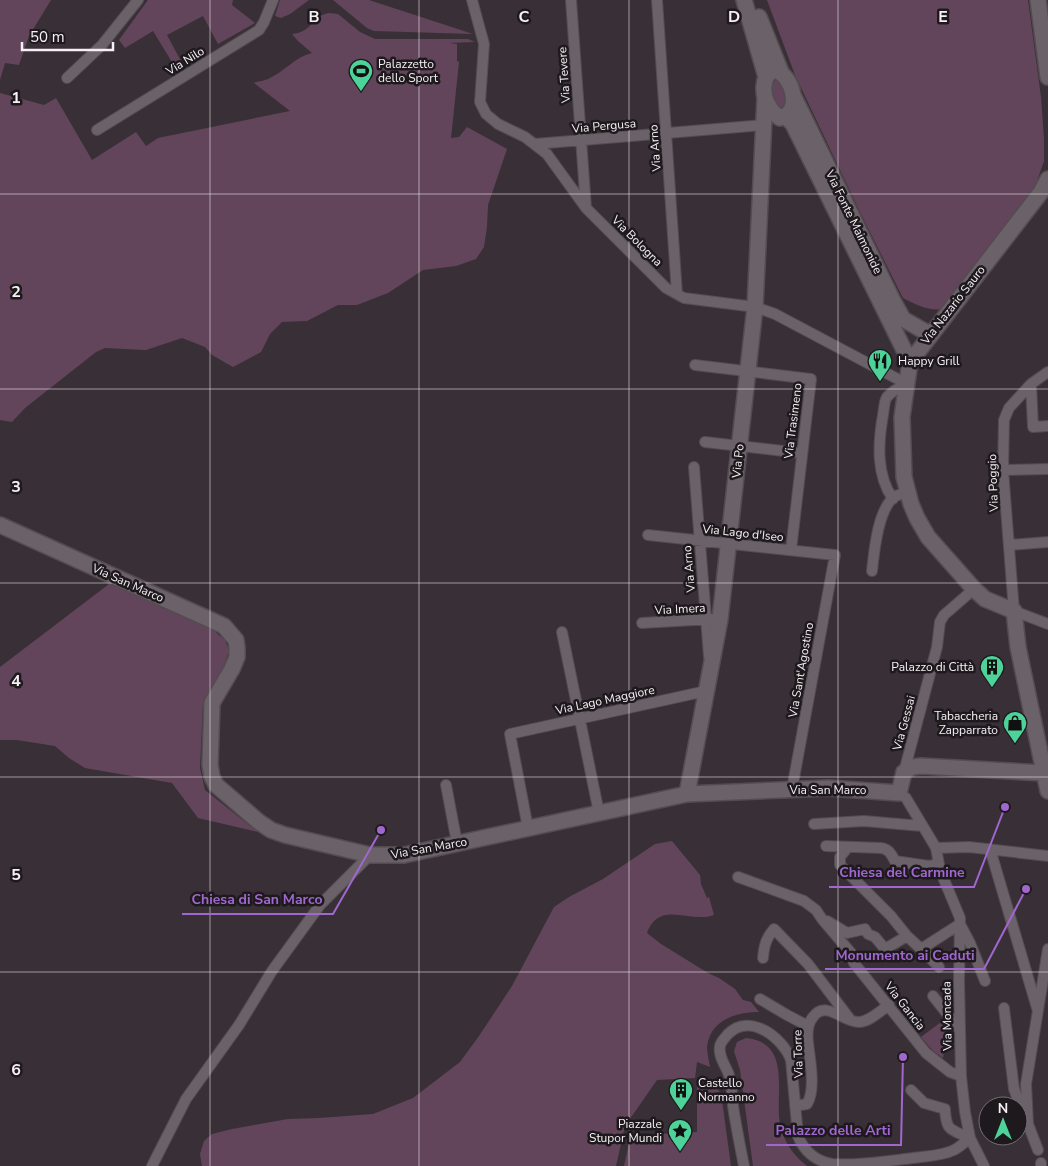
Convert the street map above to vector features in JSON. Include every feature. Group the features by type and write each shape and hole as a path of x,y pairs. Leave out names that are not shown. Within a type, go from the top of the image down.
{"street":[{"path":"67,78 102,45 138,0"},
{"name":"Via Nilo","path":"97,130 258,30 264,22 273,0"},
{"name":"Via Bologna","path":"472,0 484,44 480,102 486,114 498,124 525,137 547,154 586,208 666,288 684,298 755,307 775,314 907,384"},
{"name":"Via Tevere","path":"571,0 586,208"},
{"name":"Via Arno","path":"656,0 677,294"},
{"path":"744,0 766,77"},
{"path":"754,0 781,72"},
{"path":"1038,0 1048,77"},
{"path":"766,77 774,70 781,72"},
{"name":"Via Fonte Maimonide","path":"781,72 790,85 793,96 892,301 903,319 931,335"},
{"name":"Via Po","path":"687,794 710,670 713,619 728,544 748,371 755,307 764,125 764,87 766,77"},
{"path":"764,125 783,118 792,109 793,96"},
{"name":"Via Fonte Maimonide","path":"765,98 768,106 793,124 910,362"},
{"name":"Via Pergusa","path":"535,144 764,125"},
{"name":"Via Nazario Sauro","path":"910,362 1041,192 1048,179"},
{"path":"910,362 902,417 903,467 908,493 917,518 928,537 985,599 1048,624"},
{"name":"Via Trasimeno","path":"695,365 811,379 790,550"},
{"name":"Via Poggio","path":"1014,611 1004,470 1004,420 1009,408 1031,384 1048,372"},
{"path":"892,498 884,483 881,472 881,423 886,398 907,384"},
{"path":"1031,384 1033,427 1048,426"},
{"path":"704,442 801,454"},
{"name":"Via Arno","path":"694,467 700,541 713,619"},
{"path":"1004,470 1048,469"},
{"path":"872,571 876,539 886,508 892,498 908,493"},
{"name":"Via San Marco","path":"0,525 224,626 231,632 236,640 237,657 212,703 210,766 212,777 216,785 259,822 271,830 285,835 370,855 404,855 687,794 828,788 899,792"},
{"name":"Via Lago d'Iseo","path":"648,535 835,555"},
{"path":"1009,545 1048,542"},
{"name":"Via Sant'Agostino","path":"792,789 835,555"},
{"name":"Via Gessai","path":"904,772 937,647 940,622 944,615 974,589"},
{"path":"1014,611 1018,647 1048,791"},
{"name":"Via Imera","path":"642,623 713,619"},
{"path":"562,632 599,812"},
{"name":"Via Lago Maggiore","path":"528,828 510,734 706,691"},
{"path":"1045,770 1026,772 920,766 904,772 899,792 906,798 936,848 969,847 1048,856"},
{"path":"446,785 457,843"},
{"path":"814,824 864,821 922,826"},
{"path":"848,847 840,857 840,865 891,916 907,936 940,967"},
{"path":"840,857 823,849 848,847 886,849 895,861 939,867"},
{"name":"Via Moncada","path":"936,848 939,867 960,918 961,1076"},
{"path":"990,849 1038,1011"},
{"path":"152,1166 186,1099 239,1025 272,970 320,905 370,855"},
{"name":"Via Gancia","path":"738,877 804,901 816,910 851,952 854,963 926,1053 950,1072 961,1076"},
{"path":"822,919 847,933 864,929 868,934 875,937 885,949 907,936"},
{"path":"921,949 960,924 970,943 985,981"},
{"path":"763,958 767,937 774,929 808,964 851,1021 866,1021 889,1006"},
{"path":"1026,1096 1026,1084 1048,950"},
{"path":"933,996 960,1030"},
{"path":"760,999 808,1026"},
{"path":"1004,1008 1014,1089 1017,1096"},
{"name":"Via Torre","path":"795,1106 808,1104 811,1098 811,1066 807,1037 808,1026 812,1018 822,1010 829,1011 851,1021"},
{"path":"744,1166 729,1076 720,1054 720,1046 723,1039 732,1030 743,1026 760,1028 781,1043 791,1060 798,1136 801,1144 817,1158 834,1165 863,1165 942,1154 955,1150 970,1138"},
{"path":"961,1076 970,1138 984,1166"},
{"path":"911,1090 924,1103 945,1108 946,1122 950,1129 970,1138"},
{"path":"1028,1124 1038,1150"}],"shaded area":[{"path":"0,0 51,0 29,36 19,65 5,63 0,80"},
{"path":"148,0 233,0 232,5 255,23 218,44 203,16 167,35 182,63 175,67 153,31 125,48 119,40"},
{"path":"280,0 309,0 290,14 281,18 275,16"},
{"path":"333,0 369,0 473,34 374,31 367,28"},
{"path":"767,0 1028,0 1041,97 1044,161 1036,184 1027,198 944,309 923,307 903,298 795,75"},
{"path":"329,13 338,14 360,32 375,39 468,39 475,42 449,43 457,44 457,61 459,62 451,138 459,137 467,127 507,149 488,205 484,247 476,259 456,266 423,270 388,293 357,305 338,305 307,321 282,322 270,334 261,352 233,367 212,355 205,347 182,338 146,350 105,348 96,352 25,408 12,422 0,420 0,93 44,105 56,98 92,160 136,132 146,146 158,138 290,111 254,83 268,79 300,58 312,53 292,34 299,33 318,17"},
{"path":"776,79 781,79 787,95 784,108 776,105 772,96 772,87"},
{"path":"113,581 214,631 225,640 229,650 225,664 203,702 200,768 205,790 258,832 198,818 172,783 85,768 55,746 17,740 0,740 0,667"},
{"path":"672,841 700,875 701,884 707,898 709,897 714,915 695,917 667,915 659,917 647,933 661,944 735,989 743,1000 751,1002 759,1012 733,1016 726,1019 713,1030 707,1047 710,1067 697,1062 695,1078 657,1080 625,1126 616,1166 202,1166 200,1154 204,1141 212,1134 288,1119 373,1114 413,1098 460,1062 512,986 554,907 603,879 655,844"},
{"path":"945,1019 951,1026 952,1037 945,1043 943,1058 933,1051 921,1037"},
{"path":"746,1038 760,1041 769,1048 775,1057 778,1068 779,1117 782,1131 796,1156 807,1166 753,1166 740,1070 734,1051 737,1042"},
{"name":"Piazzale Stupor Mundi","path":"697,1086 716,1088 721,1093 731,1166 624,1166 629,1143 643,1142 643,1135 697,1132"}],"place":[{"name":"Palazzetto dello Sport","path":"361,92"},
{"name":"Happy Grill","path":"880,382"},
{"name":"Palazzo di Città","path":"992,688"},
{"name":"Tabaccheria Zapparrato","path":"1015,744"},
{"name":"Chiesa del Carmine","path":"1005,807"},
{"name":"Chiesa di San Marco","path":"381,830"},
{"name":"Monumento ai Caduti","path":"1026,889"},
{"name":"Palazzo delle Arti","path":"903,1057"},
{"name":"Castello Normanno","path":"681,1111"},
{"name":"Piazzale Stupor Mundi","path":"680,1152"}]}
